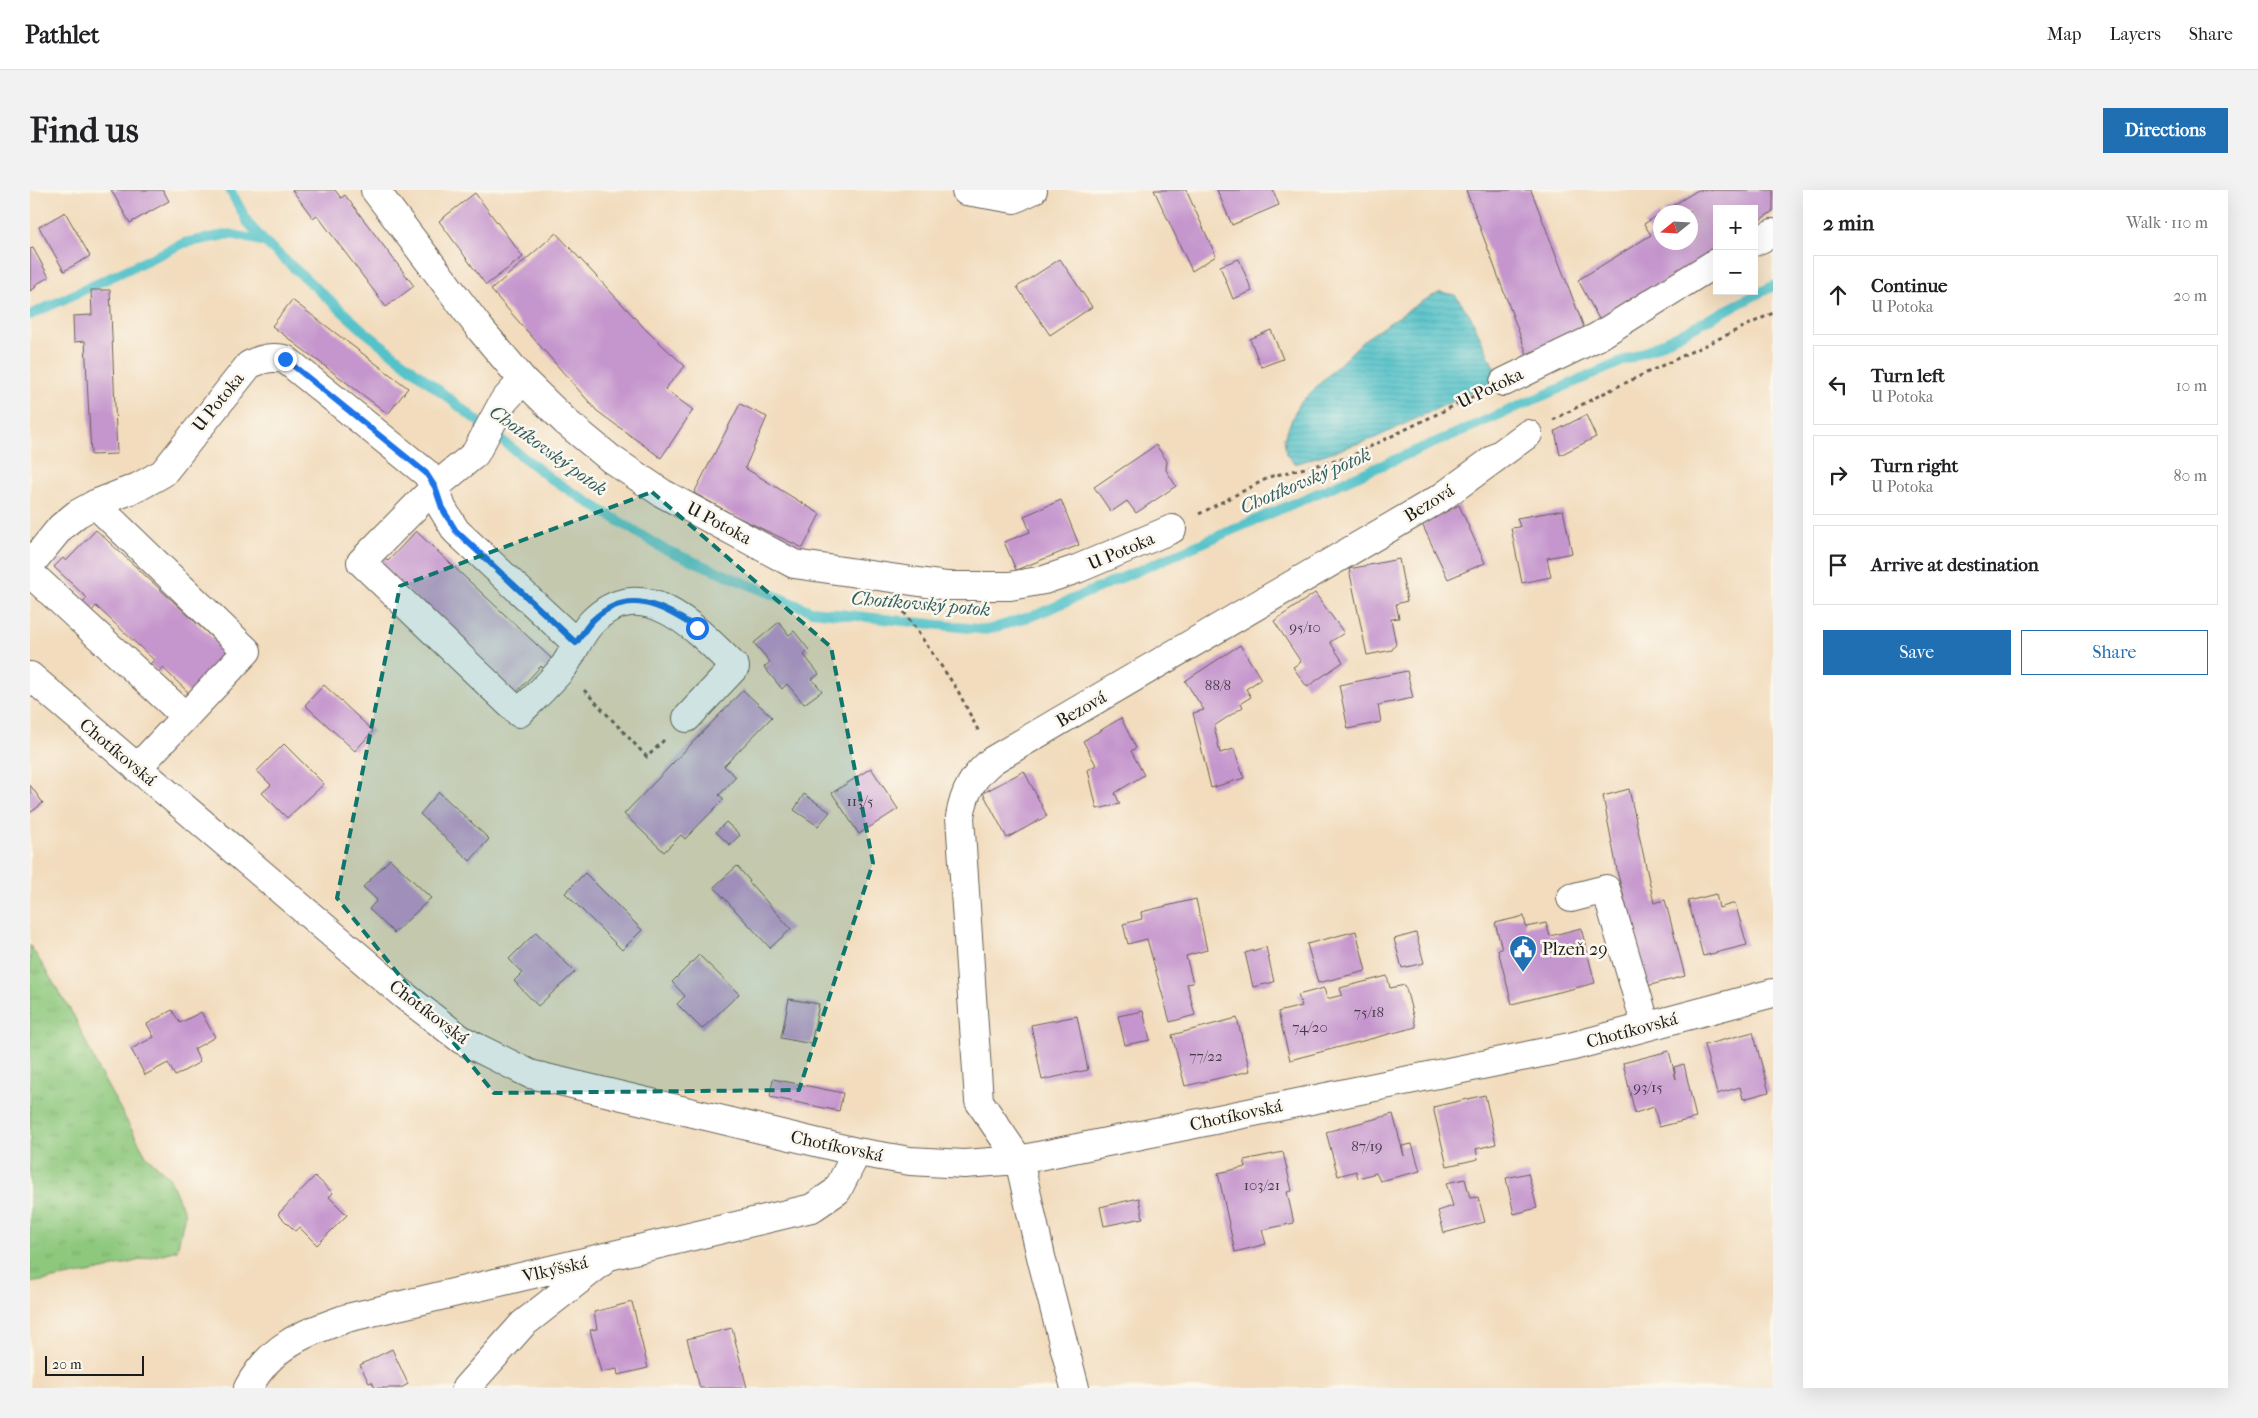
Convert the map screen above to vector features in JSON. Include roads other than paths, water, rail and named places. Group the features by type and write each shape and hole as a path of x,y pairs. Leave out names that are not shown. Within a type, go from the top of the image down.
{"street":[{"name":"U Potoka","path":"375,190 481,330 523,380 566,422 611,459 662,493 794,564 947,586 1010,586 1044,580 1077,569 1172,529"},
{"path":"966,191 1014,199 1033,190"},
{"path":"1758,240 1773,233"},
{"name":"U Potoka","path":"1504,382 1597,337 1713,264"},
{"name":"U Potoka","path":"30,564 61,527 77,514 95,504 138,487 163,473 249,364 259,359 273,357 285,359 426,473 435,487 442,508 456,531 576,643"},
{"path":"523,380 503,402 475,454 435,487 360,562 519,713 563,668 576,643 592,622 611,608 623,604 641,602 656,604 697,628 735,667 687,718"},
{"name":"Bezová","path":"1019,1160 979,1101 960,827 962,801 968,787 978,772 993,760 1442,497 1528,434"},
{"path":"95,504 247,651 137,768"},
{"path":"30,572 185,716"},
{"name":"Chotíkovská","path":"30,676 406,997 462,1040 530,1074 857,1152 910,1161 964,1164 1019,1160 1570,1046 1773,993"},
{"path":"1571,898 1606,890 1646,1026"},
{"name":"Vlkýšská","path":"248,1388 264,1364 282,1348 302,1334 347,1318 812,1208 837,1190 857,1152"},
{"path":"1019,1160 1075,1388"},
{"path":"466,1388 523,1324 609,1256"}],"water":[{"path":"1440,292 1455,295 1470,315 1497,374 1489,384 1375,438 1295,464 1286,454 1284,438 1298,405 1365,339 1421,302"}],"waterway":[{"name":"Chotíkovský potok","path":"230,190 248,223 265,242 364,331 551,479 662,548 811,611 987,630 1038,614 1651,349 1773,286"},
{"path":"30,315 184,243 230,234 265,242"}],"place":[{"name":"Plzeň 29","path":"1523,973"}]}
